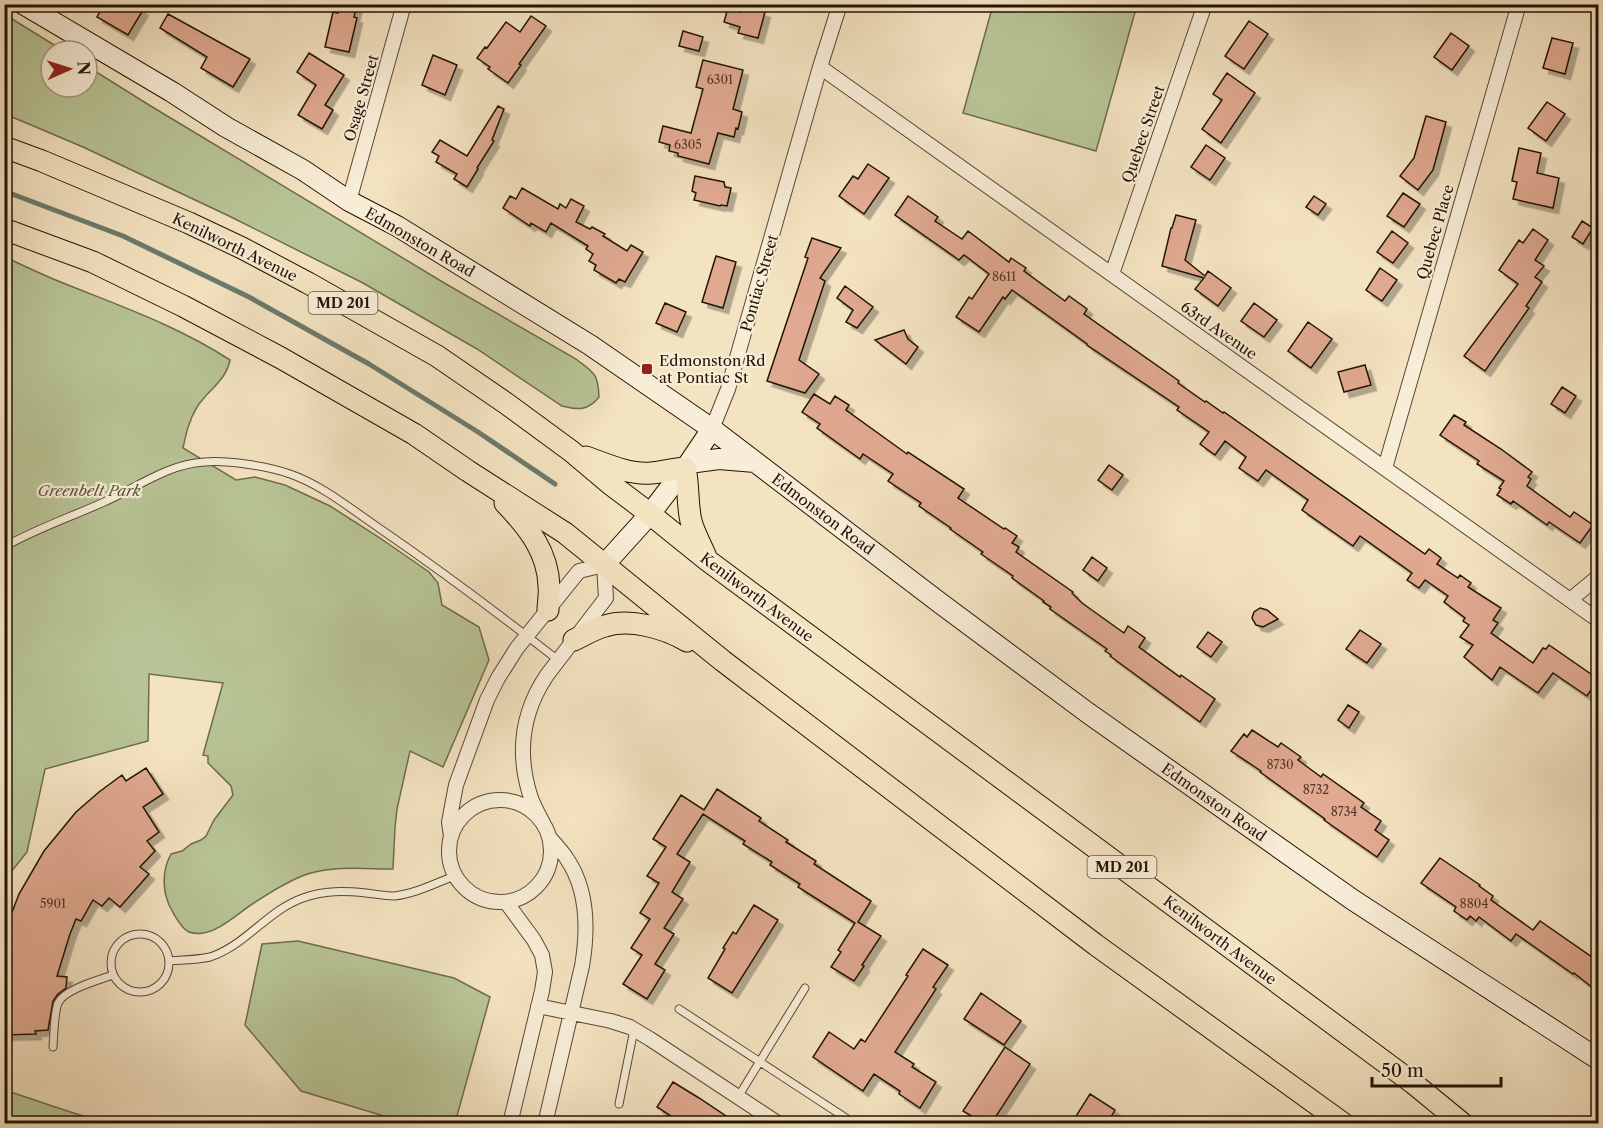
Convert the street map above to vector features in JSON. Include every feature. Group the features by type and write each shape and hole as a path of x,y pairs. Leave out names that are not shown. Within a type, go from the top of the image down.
{"main road":[{"name":"Kenilworth Avenue","path":"4,147 189,223 242,248 437,356 571,451 707,560 1413,1083 1464,1124"},
{"path":"4,229 93,262 225,327 414,434 565,533 723,661 1096,945 1344,1124"},
{"path":"571,451 629,471 649,474 687,466 691,521 707,560"},
{"path":"484,481 514,512 540,548 549,587 548,610"},
{"path":"574,640 605,626 618,623 632,624 675,634 723,661"}],"street":[{"name":"Edmonston Road","path":"23,4 226,127 303,170 349,201 415,238 590,345 712,429 1088,713 1353,900 1599,1059"},
{"name":"Osage Street","path":"349,201 404,4"},
{"name":"Pontiac Street","path":"604,565 650,514 712,429 728,389 840,4"},
{"name":"Quebec Street","path":"1112,274 1205,4"},
{"name":"Quebec Place","path":"1385,468 1519,4"},
{"name":"63rd Avenue","path":"820,67 1599,620"},
{"path":"687,466 719,459 754,462"},
{"path":"451,836 449,822 456,785 498,678 513,654 579,571 604,565 606,598 538,687 526,718 524,768 530,796 547,831 551,849 550,862 544,877 534,890 526,895 506,902 488,901 478,898 462,885 450,864 448,850 451,836 465,813 477,804 506,800 525,806 532,811 547,831 568,860 576,874 584,908 586,943 544,1124"},
{"path":"1570,600 1599,577"},
{"path":"506,902 534,940 542,955 545,972 510,1124"},
{"path":"538,1006 611,1021 634,1030 779,1124"}],"lane":[{"path":"4,547 179,467 205,462 228,462 261,467 290,474 328,493 434,566 558,660"},
{"path":"169,961 210,957 237,942 282,908 302,898 339,891 394,896 415,892 455,876"},
{"path":"137,934 155,939 167,952 169,961 168,972 163,981 147,992 127,989 113,975 111,966 111,957 115,948 121,941 137,934"},
{"path":"53,1047 57,1006 61,999 79,988 113,975"},
{"path":"738,1097 805,988"},
{"path":"680,1009 855,1124"},
{"path":"619,1104 634,1030"}],"green space":[{"path":"993,5 1137,5 1096,151 963,113"},
{"path":"4,14 45,39 39,39 39,99 99,99 99,74 446,284 576,359 594,374 598,383 599,397 587,407 562,406 477,349 363,283 83,147 5,114"},
{"name":"Greenbelt Park","path":"5,257 169,327 230,360 225,374 194,412 183,448 236,480 255,477 285,485 330,506 429,572 438,583 442,605 479,627 489,660 443,767 410,751 397,809 393,869 347,868 313,873 277,888 215,929 198,934 183,928 170,907 164,887 168,860 171,854 182,851 206,836 214,820 233,795 231,786 208,763 208,756 203,755 223,683 149,674 148,741 45,769 27,852 5,877"},
{"path":"298,941 454,978 490,997 455,1123 407,1123 301,1091 245,1025 262,944"},
{"path":"4,1090 70,1112 110,1123 5,1123"}],"building":[{"path":"104,4 134,4 143,10 128,35 97,17"},
{"path":"340,4 357,4 354,17 357,18 349,52 325,47 333,12 338,13"},
{"path":"741,7 765,12 758,38 738,33 740,27 724,22 728,8 740,12"},
{"path":"168,14 250,59 233,87 201,68 207,57 160,28"},
{"path":"531,16 546,26 508,83 477,58 506,22 520,32"},
{"path":"1249,21 1268,34 1244,69 1225,56"},
{"path":"683,31 703,37 699,51 679,46"},
{"path":"1451,33 1469,46 1452,70 1434,57"},
{"path":"1552,38 1573,43 1565,74 1543,68"},
{"path":"309,53 344,75 325,105 333,110 322,129 298,115 316,85 297,72"},
{"path":"433,55 457,65 445,95 422,85"},
{"path":"703,60 743,70 733,109 742,112 738,129 736,128 734,137 718,133 709,164 678,156 678,153 669,151 670,145 659,142 663,126 691,133 703,89 696,87"},
{"path":"1227,73 1255,93 1221,143 1202,129 1222,100 1213,94"},
{"path":"1547,102 1565,114 1546,141 1528,128"},
{"path":"498,106 504,109 492,140 494,141 467,187 454,179 457,174 436,162 439,156 432,152 440,140 467,156"},
{"path":"1426,116 1446,122 1433,170 1418,190 1400,176 1414,158"},
{"path":"1206,145 1225,158 1210,180 1191,167"},
{"path":"1519,148 1541,153 1537,173 1559,178 1553,208 1513,199 1517,182 1512,181"},
{"path":"868,164 889,178 864,214 839,196 853,176 858,179"},
{"path":"695,176 724,182 725,187 731,188 727,206 694,200 696,193 692,191"},
{"path":"522,188 558,209 560,204 566,208 571,199 584,206 576,222 605,234 603,236 627,251 631,245 643,252 625,282 619,279 616,283 594,270 596,265 589,261 593,254 586,249 588,246 551,223 546,232 531,223 530,226 503,208 510,196 516,199"},
{"path":"1403,193 1420,204 1404,227 1387,216"},
{"path":"908,196 938,217 935,221 962,239 968,231 1009,262 1011,258 1026,268 1024,271 1065,301 1069,296 1087,309 1084,314 1205,402 1224,412 1425,554 1429,549 1441,558 1437,564 1458,578 1460,575 1471,583 1468,587 1501,608 1493,620 1498,623 1491,633 1533,663 1543,648 1546,649 1549,645 1598,679 1587,696 1553,673 1538,693 1500,667 1492,680 1464,657 1473,645 1460,637 1469,625 1463,621 1465,618 1444,602 1448,596 1425,580 1419,588 1407,580 1412,573 1360,536 1353,546 1302,510 1308,500 1266,470 1258,481 1239,468 1246,457 1225,441 1215,455 1200,444 1209,432 1177,410 1179,407 1087,345 1012,290 1005,299 1003,297 979,332 956,317 969,297 972,299 989,274 964,255 959,260 895,215"},
{"path":"1314,196 1326,204 1318,215 1306,207"},
{"path":"1176,215 1196,220 1185,260 1205,276 1208,271 1231,288 1218,306 1195,289 1204,278 1162,266"},
{"path":"1582,221 1593,228 1583,244 1572,237"},
{"path":"1533,229 1548,240 1535,260 1544,266 1535,277 1542,282 1526,306 1529,308 1485,371 1464,356 1518,284 1499,270 1519,240 1523,243"},
{"path":"1392,231 1408,243 1393,263 1377,252"},
{"path":"812,238 841,248 820,278 825,281 799,360 819,374 805,393 767,381 808,258 805,257"},
{"path":"716,256 736,262 723,308 702,302"},
{"path":"1380,268 1397,280 1382,301 1366,290"},
{"path":"845,286 873,307 857,328 846,322 853,310 837,298"},
{"path":"665,303 686,312 677,332 656,323"},
{"path":"1254,303 1277,320 1264,337 1241,321"},
{"path":"1308,322 1332,339 1311,368 1288,351"},
{"path":"904,330 908,339 918,347 906,364 875,340"},
{"path":"1365,365 1371,385 1344,392 1338,372"},
{"path":"1562,387 1576,396 1565,413 1551,404"},
{"path":"814,394 830,404 835,396 849,405 846,410 907,454 908,452 964,489 958,498 1017,536 1012,543 1019,547 1016,552 1073,592 1082,603 1124,633 1128,626 1145,638 1139,647 1215,699 1200,722 1110,656 1105,651 1107,649 1050,609 1051,607 1044,601 1012,578 1013,576 981,554 983,552 919,506 921,503 888,481 893,474 863,454 860,459 817,428 820,424 802,412"},
{"path":"1454,415 1466,422 1464,425 1532,472 1528,477 1531,479 1527,486 1570,517 1574,512 1593,525 1580,543 1549,522 1547,525 1513,501 1511,504 1497,495 1504,481 1477,464 1479,461 1440,435"},
{"path":"1109,465 1123,475 1112,490 1098,480"},
{"path":"1092,557 1107,568 1098,581 1083,570"},
{"path":"1260,608 1267,610 1278,619 1263,627 1256,625 1252,618 1254,612"},
{"path":"1360,630 1381,644 1367,663 1346,649"},
{"path":"1208,632 1222,642 1211,657 1197,647"},
{"path":"1348,705 1359,712 1349,728 1338,720"},
{"path":"1252,730 1278,747 1281,743 1301,757 1298,760 1321,777 1323,774 1364,803 1361,807 1381,821 1375,830 1389,840 1377,857 1231,751 1244,734 1247,737"},
{"path":"146,768 163,794 143,807 159,832 147,841 155,851 140,867 149,874 120,907 109,898 102,906 93,900 81,921 76,919 57,976 67,977 66,988 53,1001 48,1030 35,1031 36,1034 4,1035 4,933 19,894 44,851 76,812 122,775 126,781"},
{"path":"717,789 761,818 759,821 816,861 814,864 871,901 858,922 881,936 854,981 831,967 841,952 838,950 855,923 798,887 800,884 770,865 772,862 743,844 745,841 703,814 677,854 690,862 672,892 683,899 664,928 674,934 655,964 665,970 647,999 623,984 642,955 631,948 650,919 640,913 659,883 647,876 666,847 653,839 681,795 704,810"},
{"path":"1440,858 1480,885 1493,896 1491,900 1533,930 1540,921 1599,962 1599,993 1574,973 1516,934 1511,941 1479,917 1476,921 1470,916 1467,920 1454,911 1456,907 1421,883"},
{"path":"754,905 778,920 732,993 708,978 733,932 736,934"},
{"path":"923,949 948,965 933,987 936,989 895,1052 914,1064 912,1067 936,1082 920,1108 874,1074 863,1091 813,1057 829,1032 854,1049 861,1039 865,1042"},
{"path":"981,993 1021,1021 1004,1045 964,1019"},
{"path":"1005,1047 1030,1064 991,1124 981,1117 978,1120 963,1111"},
{"path":"673,1082 738,1124 683,1124 657,1107"},
{"path":"1090,1094 1115,1110 1107,1124 1071,1124"}],"waterway":[{"path":"4,191 123,236 249,297 369,364 478,432 555,484"}],"place":[{"name":"Edmonston Rd at Pontiac St","path":"647,369"}]}
